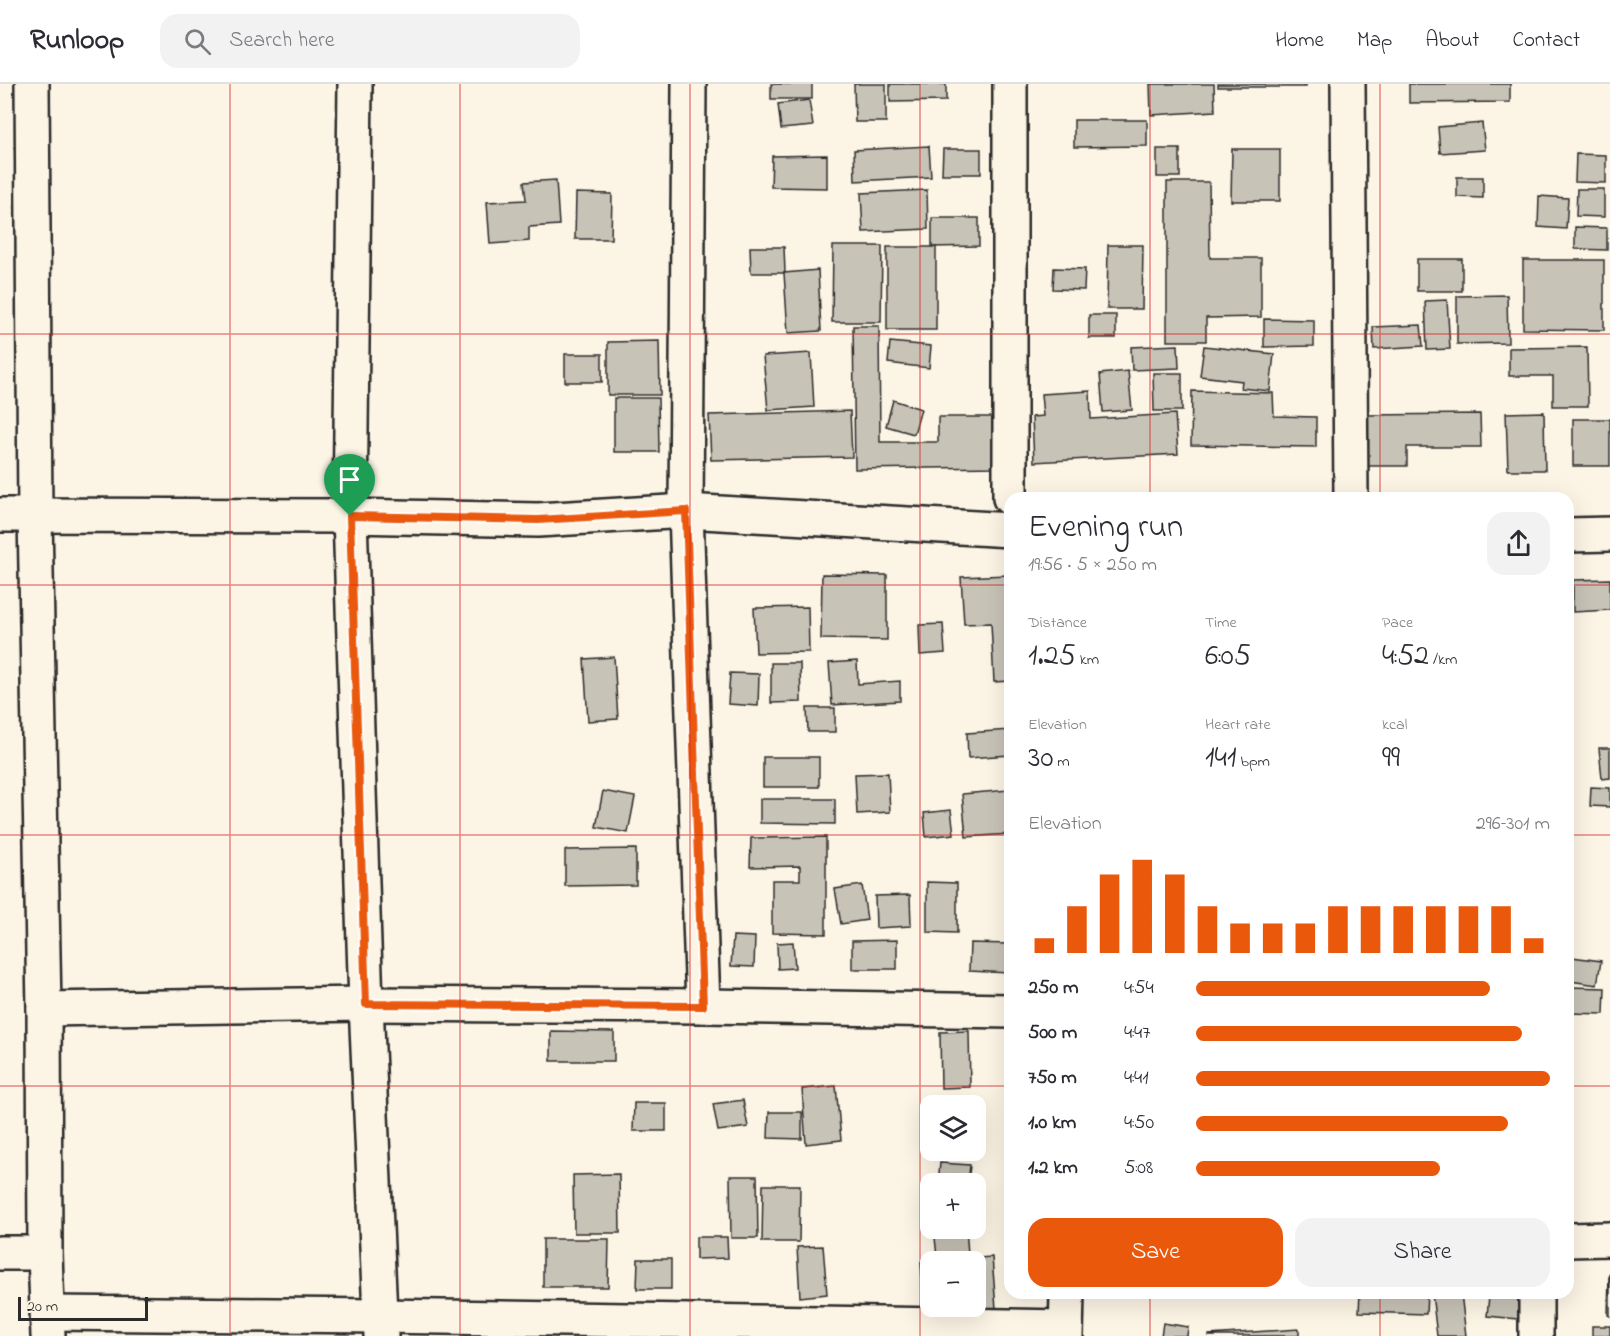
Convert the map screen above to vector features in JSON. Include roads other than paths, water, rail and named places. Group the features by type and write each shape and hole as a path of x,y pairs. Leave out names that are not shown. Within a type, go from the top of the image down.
{"street":[{"path":"32,84 35,515 44,1009 45,1253 48,1324 1066,1332 1067,1299"},
{"path":"356,84 350,516 366,1004 381,1326"},
{"path":"689,84 686,511 703,1006"},
{"path":"1010,84 1010,492"},
{"path":"1348,84 1351,492"},
{"path":"0,515 350,516 538,520 686,511 1004,530"},
{"path":"1574,535 1610,534"},
{"path":"44,1009 366,1004 1004,1011"},
{"path":"1574,1240 1610,1239"},
{"path":"0,1253 45,1253"},
{"path":"1536,1299 1536,1336"}]}
